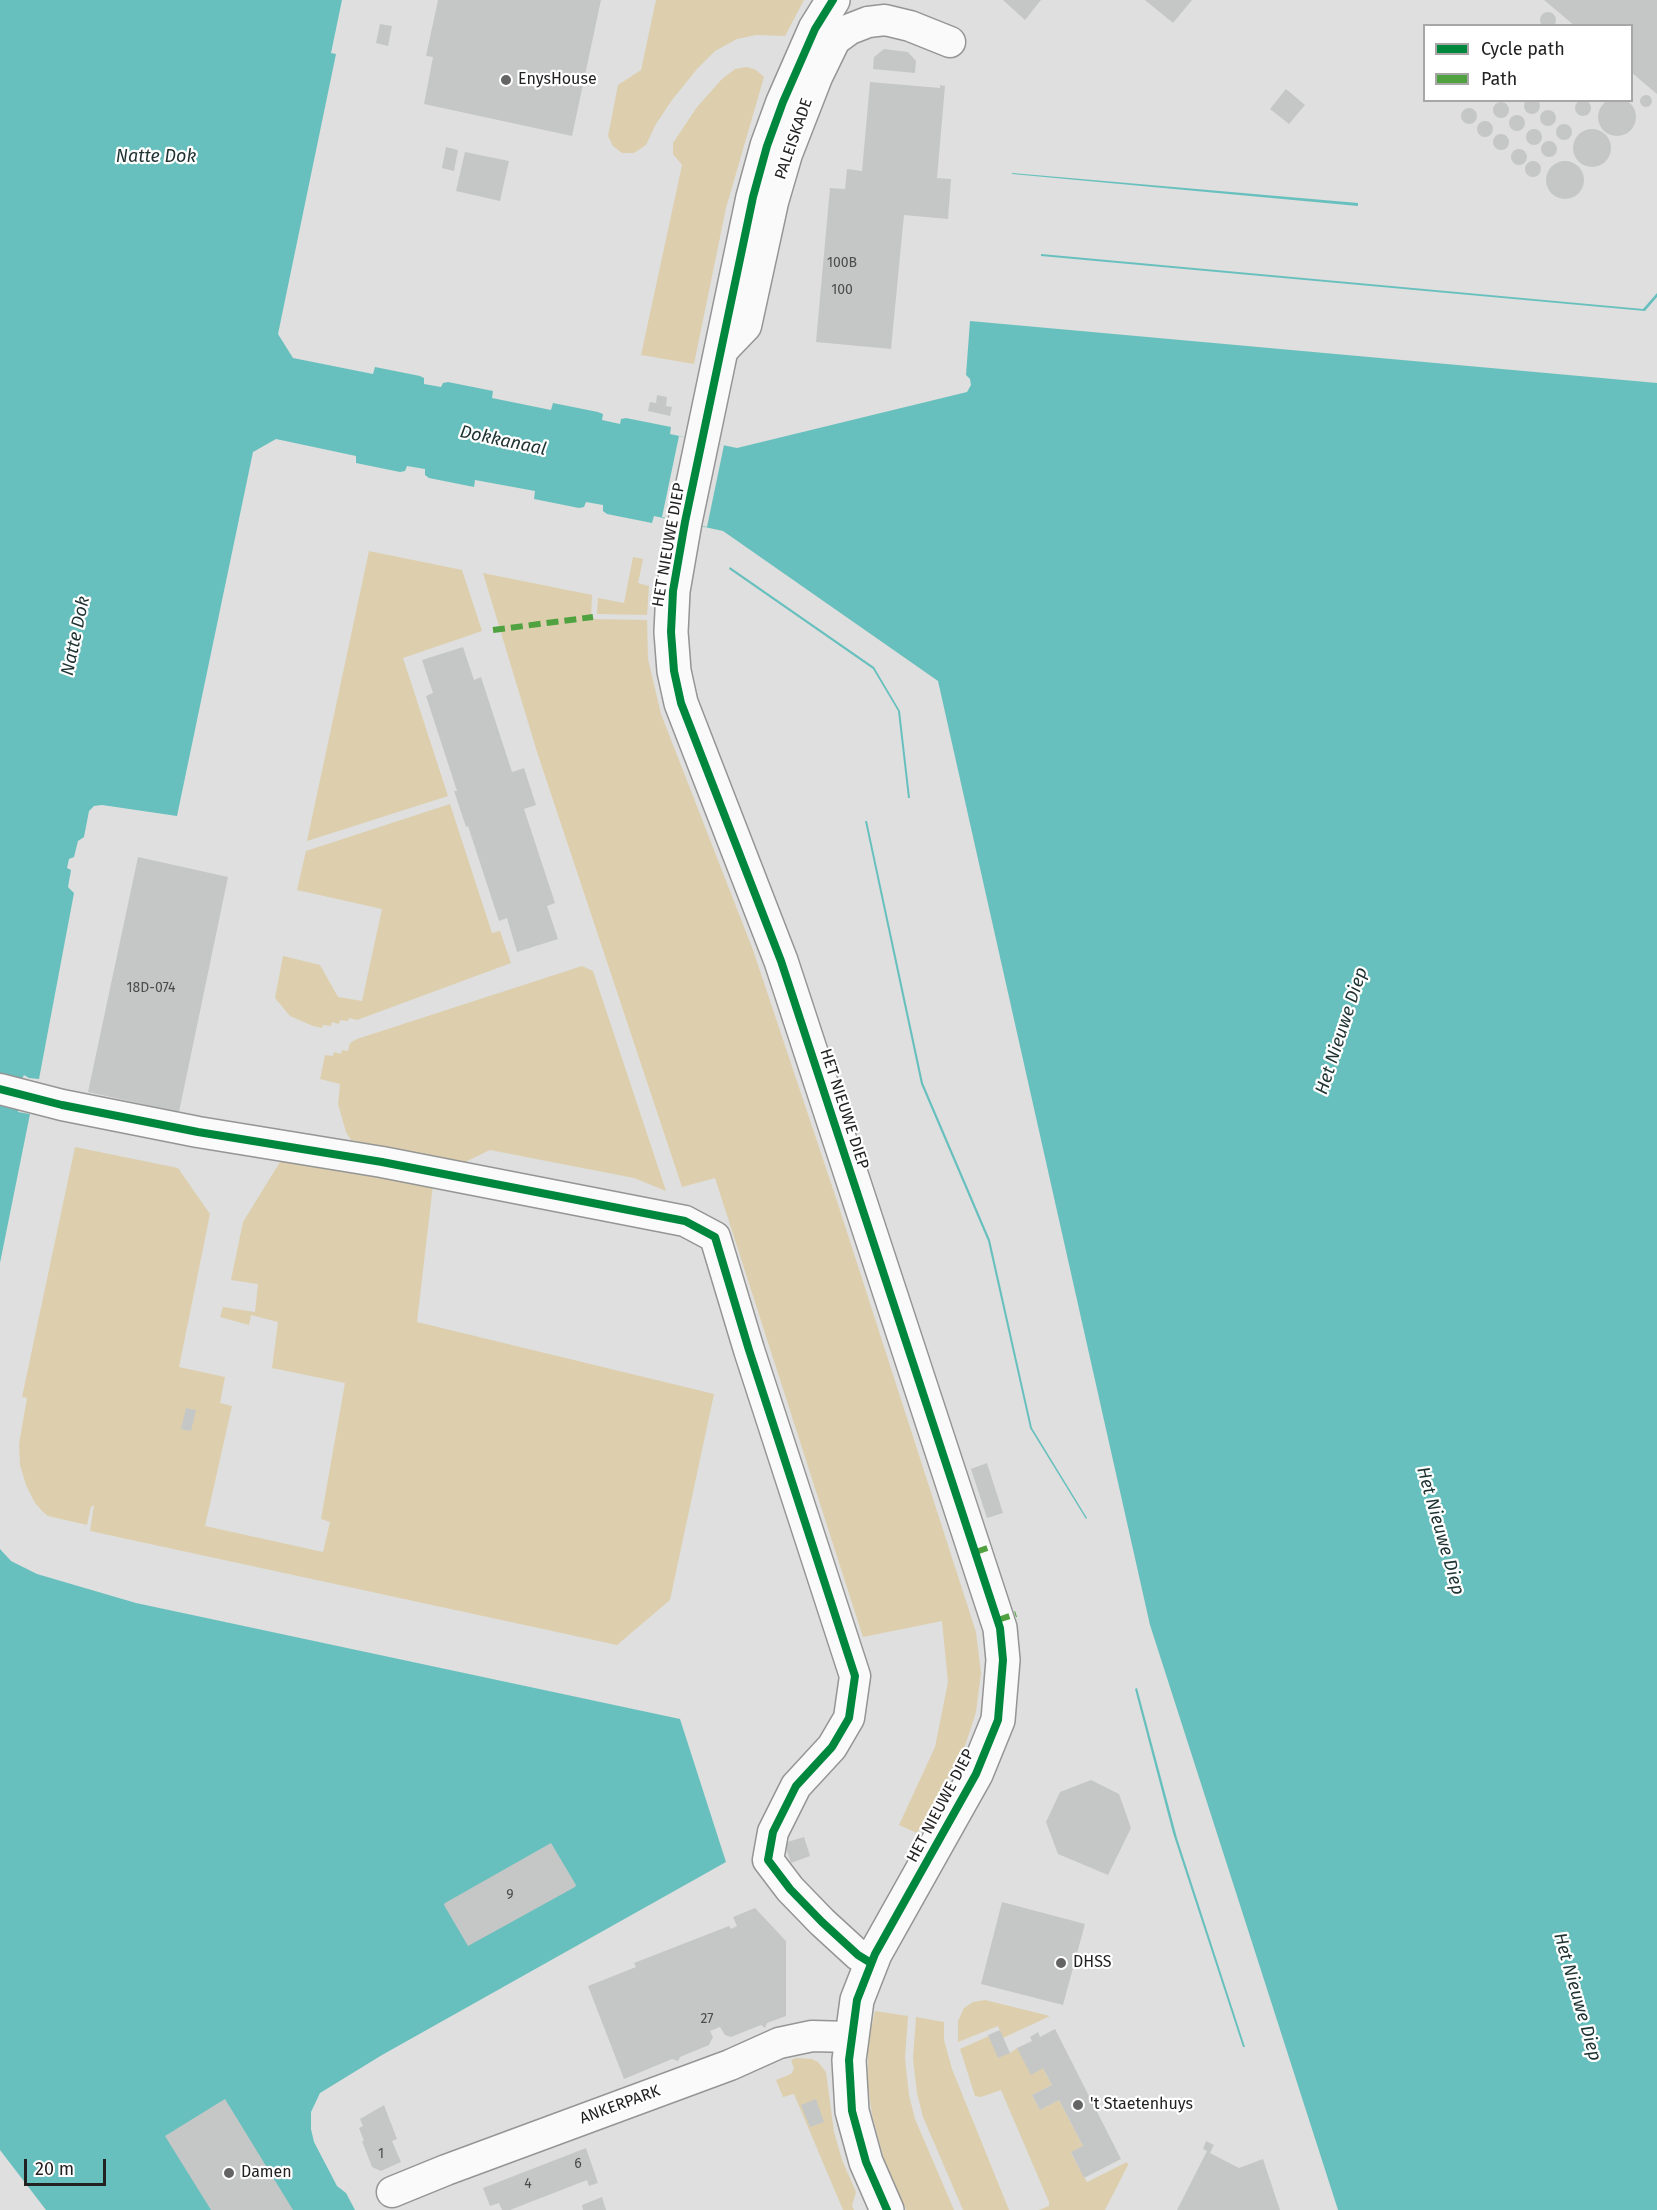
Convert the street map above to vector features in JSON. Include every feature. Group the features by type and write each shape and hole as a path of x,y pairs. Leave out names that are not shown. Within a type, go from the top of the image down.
{"street":[{"name":"HET NIEUWE DIEP","path":"833,0 815,29 798,67 767,146 753,197 685,522 670,618 672,655 681,703 781,961 1000,1628 1003,1660 998,1720 976,1774 871,1963 857,2000 849,2060 852,2111 866,2162 886,2210"},
{"name":"PALEISKADE","path":"720,353 746,326 773,202 787,154 817,77 835,40 850,29 868,22 885,20 910,26 955,45 893,0"},
{"path":"11,1091 62,1105 198,1132 382,1162 685,1221 715,1237 749,1350 855,1676 849,1718 832,1747 796,1786 773,1832 768,1860 790,1889 822,1922 858,1955 871,1963"},
{"name":"ANKERPARK","path":"392,2192 730,2065 779,2043 812,2036 851,2037"}],"shaded area":[{"path":"656,0 804,0 785,36 756,35 737,39 715,51 672,100 656,124 646,145 634,153 622,153 613,146 608,136 618,85 641,70"},
{"path":"747,67 756,70 764,77 726,208 694,364 641,355 682,165 673,154 673,143 697,107 722,79 735,69"},
{"path":"369,551 462,570 482,631 403,658 448,796 307,841"},
{"path":"633,557 643,559 638,583 649,586 647,615 597,614 598,598 624,603"},
{"path":"483,573 592,595 591,619 647,620 648,659 661,714 753,950 837,1201 976,1632 981,1673 976,1712 962,1754 917,1833 899,1825 935,1747 948,1682 942,1621 863,1637 715,1178 682,1187 537,752"},
{"path":"450,804 492,933 500,931 511,963 357,1020 349,1018 348,1021 340,1020 339,1024 332,1022 331,1026 323,1025 322,1028 290,1016 275,998 283,956 320,965 338,997 362,1001 382,909 297,890 306,851"},
{"path":"582,966 593,971 666,1191 634,1178 490,1150 459,1165 351,1140 346,1132 338,1104 340,1084 320,1079 325,1055 333,1056 334,1052 341,1054 342,1050 348,1051 350,1043 357,1039"},
{"path":"75,1147 178,1168 210,1214 179,1367 225,1377 220,1403 232,1406 205,1526 323,1552 330,1522 321,1519 345,1383 272,1368 278,1322 251,1315 249,1325 220,1317 223,1307 255,1312 258,1284 231,1280 243,1222 280,1162 306,1159 433,1185 417,1322 714,1394 670,1600 617,1645 90,1531 94,1505 91,1507 87,1525 48,1516 35,1503 20,1465 19,1444 27,1398 22,1397"},
{"path":"985,2000 1050,2016 1003,2038 998,2026 958,2042 958,2021 964,2008 973,2002"},
{"path":"875,2011 908,2016 905,2058 909,2095 915,2119 954,2210 906,2210 884,2159 872,2115 868,2086 868,2043"},
{"path":"916,2017 944,2022 944,2040 952,2069 1009,2210 963,2210 923,2117 917,2093 913,2059"},
{"path":"989,2036 1010,2053 1017,2048 1043,2068 1052,2085 1032,2095 1040,2110 1059,2100 1083,2146 1071,2153 1087,2182 1127,2162 1128,2165 1105,2210 1039,2210 1049,2206 1049,2202 1001,2090 981,2097 975,2096 960,2049"},
{"path":"812,2059 818,2062 826,2072 834,2132 842,2160 856,2192 852,2206 854,2210 843,2210 794,2094 783,2097 776,2080 791,2074 794,2069 791,2060"}],"water":[{"path":"0,0 342,0 331,53 336,54 278,334 293,358 373,374 375,367 420,376 424,378 424,384 441,387 443,383 448,382 493,391 492,398 551,410 553,403 598,412 603,414 602,420 620,424 621,419 626,418 671,427 670,434 737,448 967,392 971,385 966,375 970,321 1657,383 1657,2210 1338,2210 1150,1625 938,681 723,531 654,516 652,523 607,514 603,511 603,505 586,502 584,507 579,508 534,499 535,491 475,480 474,487 429,478 425,475 425,469 407,466 405,471 400,472 356,463 356,456 276,439 253,452 177,816 102,805 94,806 89,811 84,837 78,841 74,857 69,859 67,868 71,870 68,887 74,893 39,1079 24,1075 21,1081 24,1082 18,1112 30,1114 0,1263"},
{"path":"1012,174 1358,203 1358,206"},
{"path":"1041,254 1643,309 1657,293 1657,297 1645,311 1041,256"},
{"path":"730,567 874,667 900,711 910,798 908,798 898,711 873,669 729,569"},
{"path":"865,821 867,821 923,1083 990,1240 1032,1428 1086,1519 1030,1428 988,1241 921,1084"},
{"path":"0,1549 11,1561 37,1574 136,1603 680,1719 726,1862 382,2055 320,2093 311,2112 314,2142 337,2186 346,2193 355,2210 46,2210 0,2150"},
{"path":"1137,1688 1177,1838 1245,2047 1243,2047 1173,1833 1135,1689"}],"pier":[{"path":"679,436 724,445 707,527 662,517"}],"building":[{"name":"EnysHouse","path":"438,0 601,0 572,136 424,104 433,57 426,56"},
{"path":"1003,0 1041,0 1025,20"},
{"path":"1145,0 1192,0 1173,23"},
{"path":"1544,0 1657,0 1657,94 1633,74 1633,24 1573,24"},
{"path":"1548,12 1555,17 1554,24 1542,24 1540,20"},
{"path":"380,24 392,26 388,46 376,43"},
{"path":"884,49 908,52 916,61 915,73 873,69 874,57"},
{"path":"870,82 940,88 940,85 945,86 937,178 951,179 948,219 904,215 891,349 816,342 830,188 845,189 847,169 862,171"},
{"path":"1286,89 1305,105 1289,124 1270,109"},
{"path":"1648,95 1651,96 1651,106 1644,107 1641,106 1640,99 1641,96"},
{"path":"1498,102 1504,102 1509,110 1507,116 1498,118 1493,113 1493,107"},
{"path":"1526,102 1539,103 1539,109 1532,114 1524,106"},
{"path":"1577,102 1589,102 1589,114 1583,116 1577,114 1575,108"},
{"path":"1607,102 1627,102 1634,110 1636,117 1634,124 1624,134 1617,136 1610,134 1600,124 1598,117 1600,110"},
{"path":"1466,108 1472,108 1477,116 1475,122 1466,124 1461,119 1461,113"},
{"path":"1545,110 1551,110 1556,118 1554,124 1545,126 1540,121 1540,115"},
{"path":"1514,115 1520,115 1525,123 1523,129 1514,131 1509,126 1509,120"},
{"path":"1482,121 1488,121 1493,129 1491,135 1482,137 1477,132 1477,126"},
{"path":"1561,124 1567,124 1572,132 1570,138 1561,140 1556,135 1556,129"},
{"path":"1531,129 1537,129 1542,137 1540,143 1531,145 1526,140 1526,134"},
{"path":"1592,129 1605,135 1611,148 1605,161 1592,167 1579,161 1573,148 1579,135"},
{"path":"1498,134 1504,134 1509,142 1507,148 1498,150 1493,145 1493,139"},
{"path":"1546,141 1552,141 1557,149 1555,155 1546,157 1541,152 1541,146"},
{"path":"446,147 458,150 454,171 442,168"},
{"path":"1516,149 1522,149 1527,157 1525,163 1516,165 1511,160 1511,154"},
{"path":"465,152 509,161 500,201 456,191"},
{"path":"1530,161 1536,161 1541,169 1539,175 1530,177 1525,172 1525,166"},
{"path":"1565,161 1578,167 1584,180 1578,193 1565,199 1552,193 1546,180 1552,167"},
{"path":"657,395 667,397 666,406 672,407 670,416 648,411 650,402 656,403"},
{"path":"463,647 474,680 481,677 512,772 524,768 536,805 524,809 555,903 547,906 558,939 517,952 507,918 499,921 454,791 457,791 426,696 433,693 422,660"},
{"path":"138,857 228,877 179,1112 88,1092"},
{"path":"186,1408 196,1410 191,1431 181,1429"},
{"path":"987,1463 1003,1513 987,1518 971,1469"},
{"path":"1091,1780 1119,1794 1131,1828 1108,1875 1058,1854 1046,1822 1060,1792"},
{"path":"804,1837 810,1856 791,1863 784,1843"},
{"path":"551,1843 576,1885 575,1887 468,1946 444,1905 445,1903"},
{"path":"1002,1902 1085,1924 1063,2005 981,1984"},
{"path":"755,1908 786,1941 786,2016 767,2023 765,2028 761,2025 731,2037 725,2035 720,2027 710,2031 713,2037 709,2045 680,2057 678,2061 672,2059 624,2079 588,1986 636,1967 634,1963 729,1926 731,1929 737,1926 733,1917"},
{"name":"'t Staetenhuys","path":"1055,2029 1121,2159 1084,2178 1071,2152 1083,2146 1059,2100 1040,2110 1032,2095 1052,2085 1043,2068 1031,2075 1017,2048 1032,2041 1030,2037 1038,2032 1040,2037"},
{"path":"1000,2030 1010,2053 998,2058 988,2035"},
{"name":"Damen","path":"225,2099 293,2210 211,2210 165,2136"},
{"path":"816,2099 824,2122 810,2127 801,2105"},
{"path":"384,2105 397,2139 392,2141 401,2162 381,2171 372,2167 359,2128 363,2126 360,2119"},
{"path":"1206,2141 1214,2145 1210,2153 1239,2168 1263,2159 1280,2210 1177,2210 1207,2151 1203,2149"},
{"path":"586,2148 598,2183 589,2186 587,2180 510,2210 502,2210 499,2203 490,2206 483,2188"},
{"path":"602,2197 606,2210 583,2210 582,2205"}],"marked path":[{"path":"493,630 593,617"},
{"path":"976,1552 993,1546"},
{"path":"998,1620 1016,1614"}],"cycle path":[{"path":"833,0 815,29 783,102 767,146 753,197 685,522 673,591 671,632 674,671 681,703 781,961 1000,1628 1003,1660 998,1720 976,1774 875,1954 857,2000 849,2060 852,2111 866,2162 887,2210"},
{"path":"0,1089 62,1105 198,1132 382,1162 685,1221 715,1237 749,1350 855,1676 849,1718 832,1747 796,1786 773,1832 768,1860 790,1889 822,1922 858,1955 871,1963"}],"place":[{"name":"EnysHouse","path":"506,80"},
{"name":"DHSS","path":"1061,1963"},
{"name":"'t Staetenhuys","path":"1078,2105"},
{"name":"Damen","path":"229,2173"}],"water label":[{"name":"Natte Dok","path":"156,157"},
{"name":"Dokkanaal","path":"503,441"},
{"name":"Natte Dok","path":"76,636"},
{"name":"Het Nieuwe Diep","path":"1342,1031"},
{"name":"Het Nieuwe Diep","path":"1440,1531"},
{"name":"Het Nieuwe Diep","path":"1577,1997"}]}
